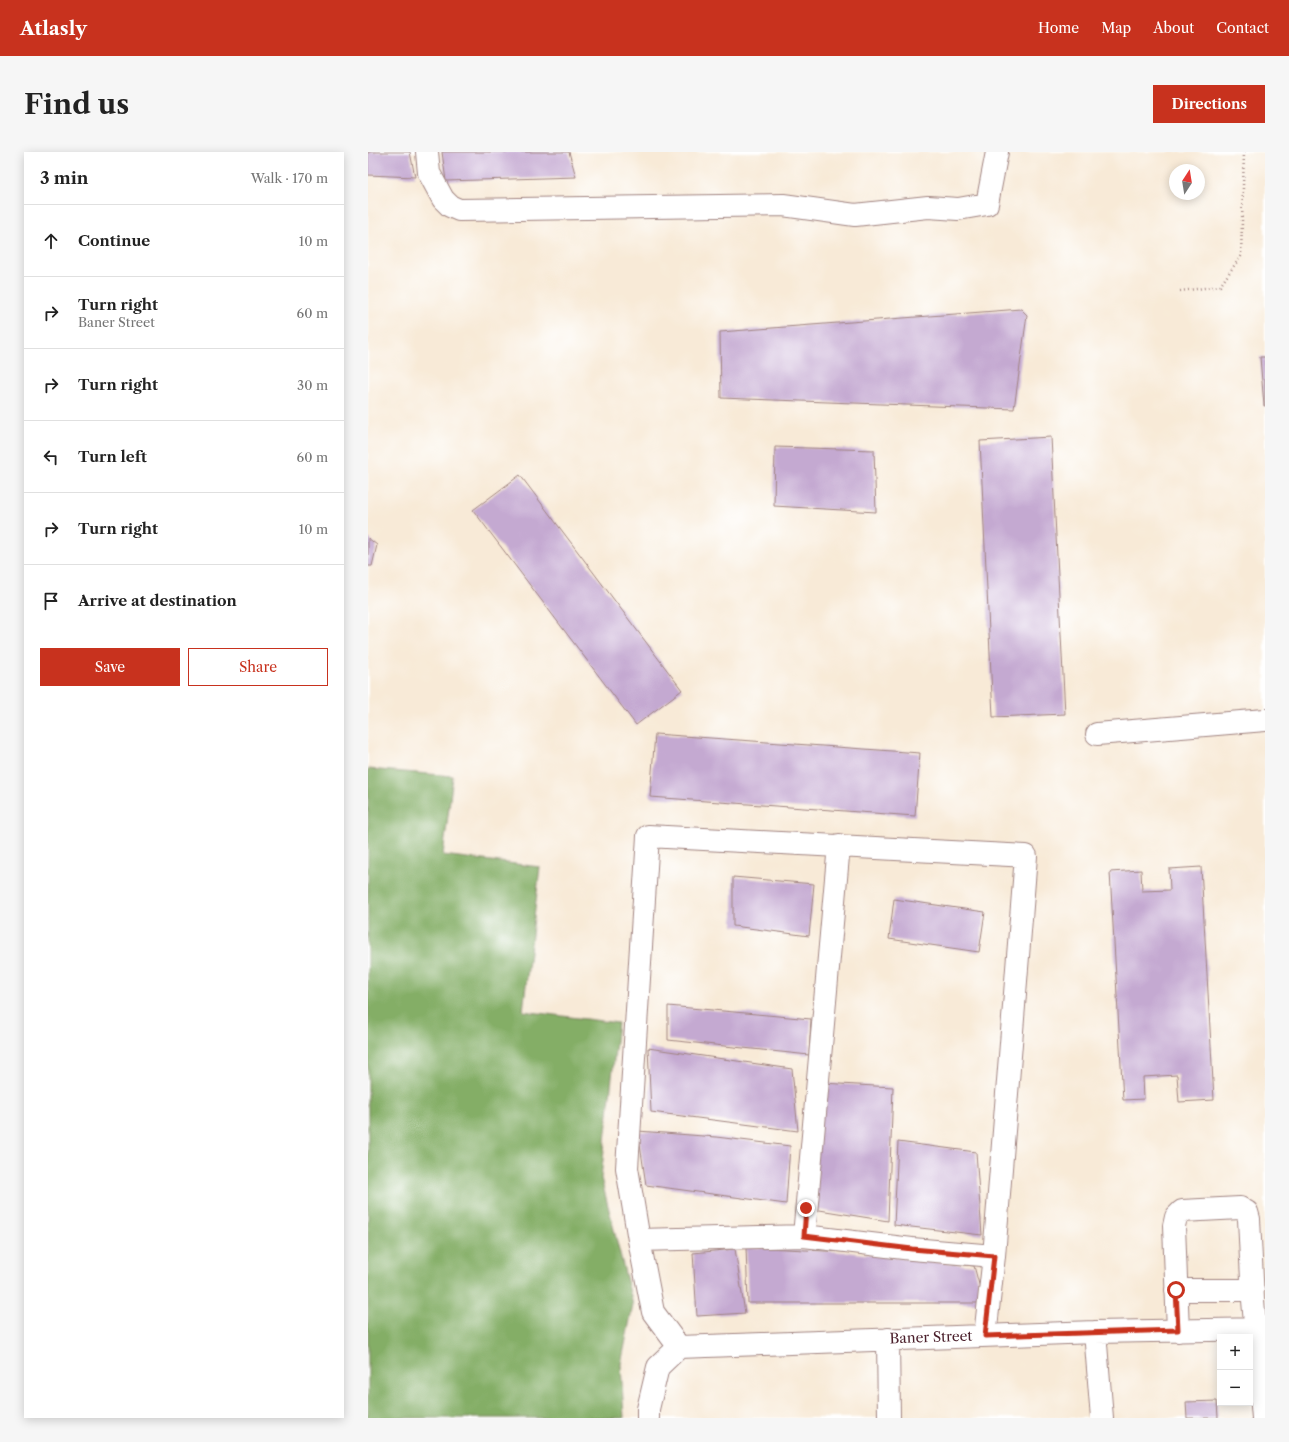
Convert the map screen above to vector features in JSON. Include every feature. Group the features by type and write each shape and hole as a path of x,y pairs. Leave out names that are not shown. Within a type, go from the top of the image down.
{"street":[{"path":"427,152 429,173 443,199 450,206 459,210 783,205 855,215 928,207 958,209 987,204 997,152"},
{"path":"1097,734 1265,720"},
{"path":"648,1418 648,1409 658,1367 679,1347 653,1312 639,1240 628,1168 648,836 1026,856 994,1256 985,1336"},
{"path":"804,1236 839,846"},
{"path":"1178,1330 1174,1226 1176,1217 1182,1211 1240,1208 1247,1212 1249,1219 1253,1290 1260,1329 1263,1418"},
{"path":"639,1240 804,1236 912,1249 994,1256"},
{"path":"1176,1290 1253,1290"},
{"name":"Baner Street","path":"679,1347 1095,1332 1260,1329"},
{"path":"1095,1332 1102,1418"},
{"path":"888,1339 889,1418"}],"path":[{"path":"1180,291 1220,286 1241,256 1244,152"}],"green space":[{"path":"368,769 453,776 443,855 540,867 523,1011 618,1023 601,1178 633,1305 621,1364 624,1418 368,1418"}],"building":[{"path":"368,152 410,152 415,177 368,175"},
{"path":"442,152 569,152 576,177 446,181"},
{"path":"1021,309 1027,315 1014,409 721,398 720,332"},
{"path":"1260,357 1265,357 1265,406 1264,406"},
{"path":"1051,437 1065,714 993,717 980,441"},
{"path":"775,447 874,450 876,512 774,506"},
{"path":"520,475 682,690 636,725 473,510"},
{"path":"368,538 377,545 372,566 368,566"},
{"path":"655,734 920,753 915,816 650,797"},
{"path":"1201,867 1214,1100 1179,1102 1177,1075 1143,1077 1144,1099 1123,1100 1110,872 1141,870 1142,891 1170,890 1169,869"},
{"path":"733,877 814,884 809,936 733,926"},
{"path":"894,899 985,912 979,952 889,939"},
{"path":"668,1006 811,1019 809,1055 668,1040"},
{"path":"648,1048 792,1069 798,1131 651,1112"},
{"path":"822,1083 893,1087 888,1221 807,1208"},
{"path":"638,1131 716,1137 790,1146 786,1204 646,1185"},
{"path":"898,1142 976,1152 982,1235 894,1225"},
{"path":"746,1247 845,1252 974,1266 984,1303 748,1303"},
{"path":"735,1249 745,1313 697,1316 693,1253"},
{"path":"1217,1401 1218,1418 1187,1418 1186,1402"}],"route":[{"path":"806,1208 804,1236 912,1249 994,1256 985,1336 1178,1330 1176,1290"}]}
